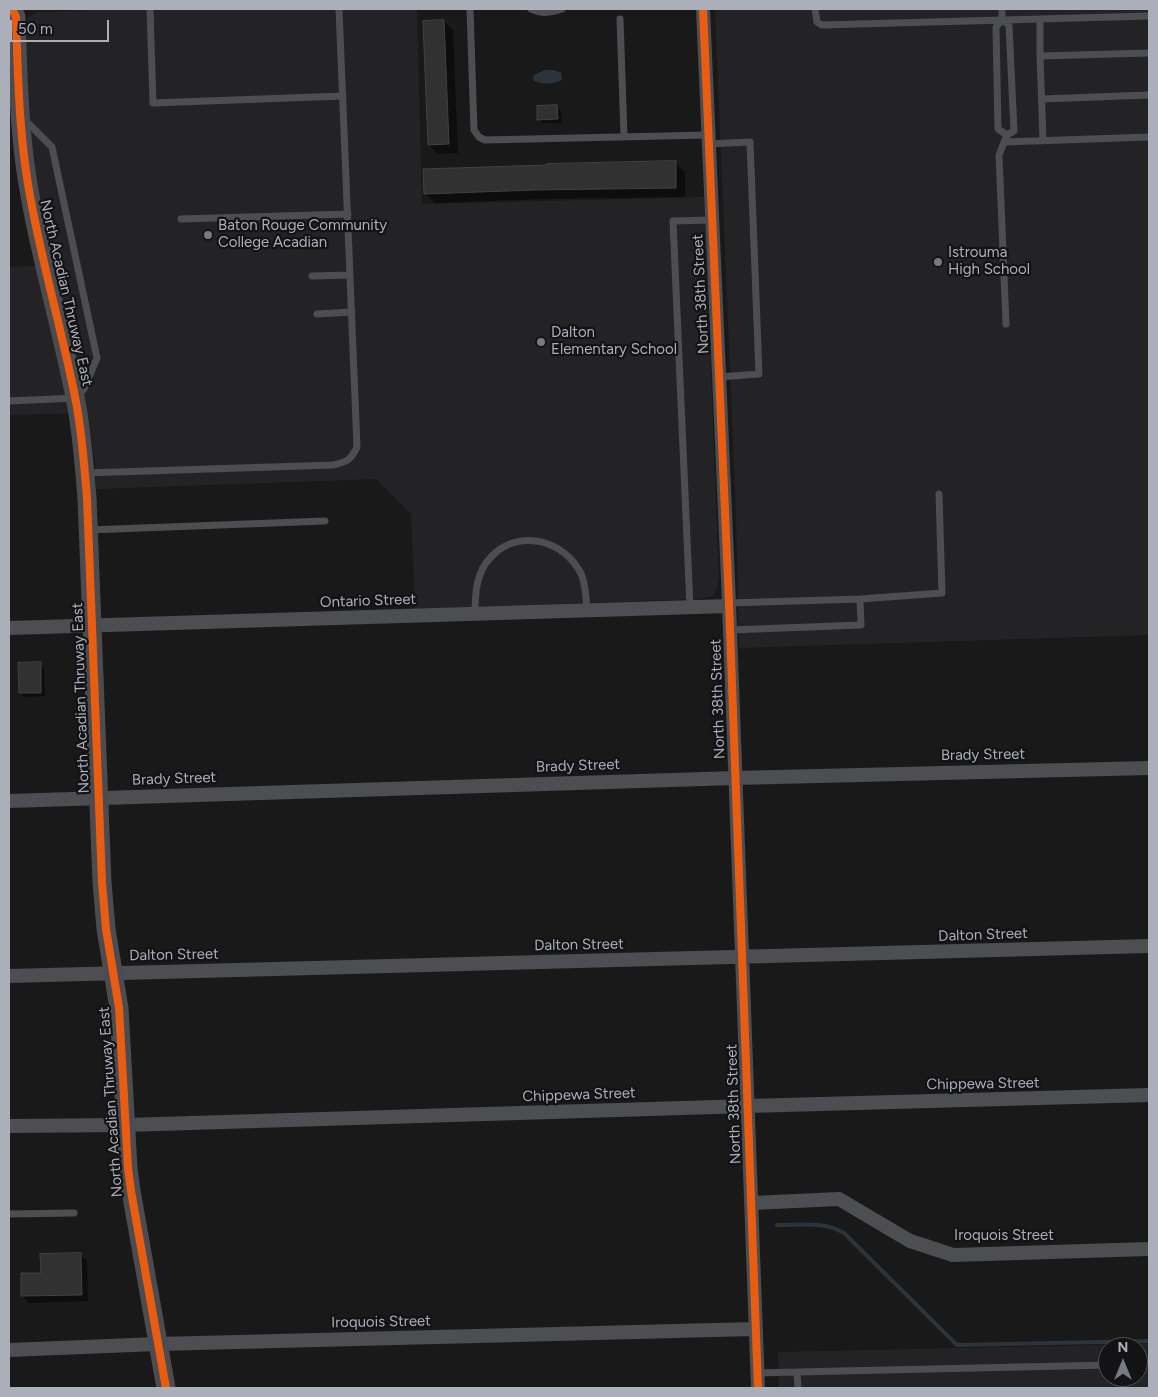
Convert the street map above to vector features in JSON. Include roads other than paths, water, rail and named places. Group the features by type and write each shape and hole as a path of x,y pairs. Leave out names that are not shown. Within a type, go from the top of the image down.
{"street":[{"name":"North Acadian Thruway East","path":"12,9 16,17 23,154 31,201 76,398 85,472 89,530 98,798 106,929 119,1008 131,1191 166,1388"},
{"name":"North 38th Street","path":"703,9 729,604 758,1388"},
{"name":"Ontario Street","path":"9,628 690,607 729,604"},
{"name":"Brady Street","path":"9,800 734,778 1149,768"},
{"name":"Dalton Street","path":"9,976 1149,946"},
{"name":"Chippewa Street","path":"9,1126 1149,1096"},
{"name":"Iroquois Street","path":"752,1203 839,1199 910,1241 953,1255 1149,1249"},
{"name":"Iroquois Street","path":"9,1350 158,1344 755,1328"}],"lane":[{"path":"150,9 153,103 343,96"},
{"path":"85,472 333,465 345,462 353,456 357,447 339,9"},
{"path":"470,9 474,130 478,137 485,140 624,136 750,142 759,374 719,377"},
{"path":"531,9 549,13 562,9"},
{"path":"815,9 817,22 822,25 1149,16"},
{"path":"1002,10 1002,20 996,26 998,129 1005,138 1043,140 1149,137"},
{"path":"1040,19 1043,140"},
{"path":"620,20 624,136"},
{"path":"1002,20 1009,25 1014,121 1014,131 1005,138 999,155 1006,324"},
{"path":"1040,56 1149,53"},
{"path":"1042,99 1149,95"},
{"path":"9,401 76,398 84,389 97,358 52,147 20,114"},
{"path":"181,219 348,214"},
{"path":"690,607 673,221 712,220"},
{"path":"312,276 350,275"},
{"path":"317,314 352,312"},
{"path":"729,604 860,599 942,593 939,494"},
{"path":"89,530 324,521"},
{"path":"475,614 477,585 483,569 491,556 505,546 519,541 536,540 554,545 571,558 582,575 586,592 587,610"},
{"path":"730,630 861,625 860,599"},
{"path":"9,1214 74,1213"},
{"path":"757,1373 1098,1366"},
{"path":"797,1372 798,1388"}],"waterway":[{"path":"777,1225 820,1225 837,1229 844,1233 957,1345 1149,1341"}],"place":[{"name":"Baton Rouge Community College Acadian","path":"208,235"},
{"name":"Istrouma High School","path":"938,262"},
{"name":"Dalton Elementary School","path":"541,342"}]}
